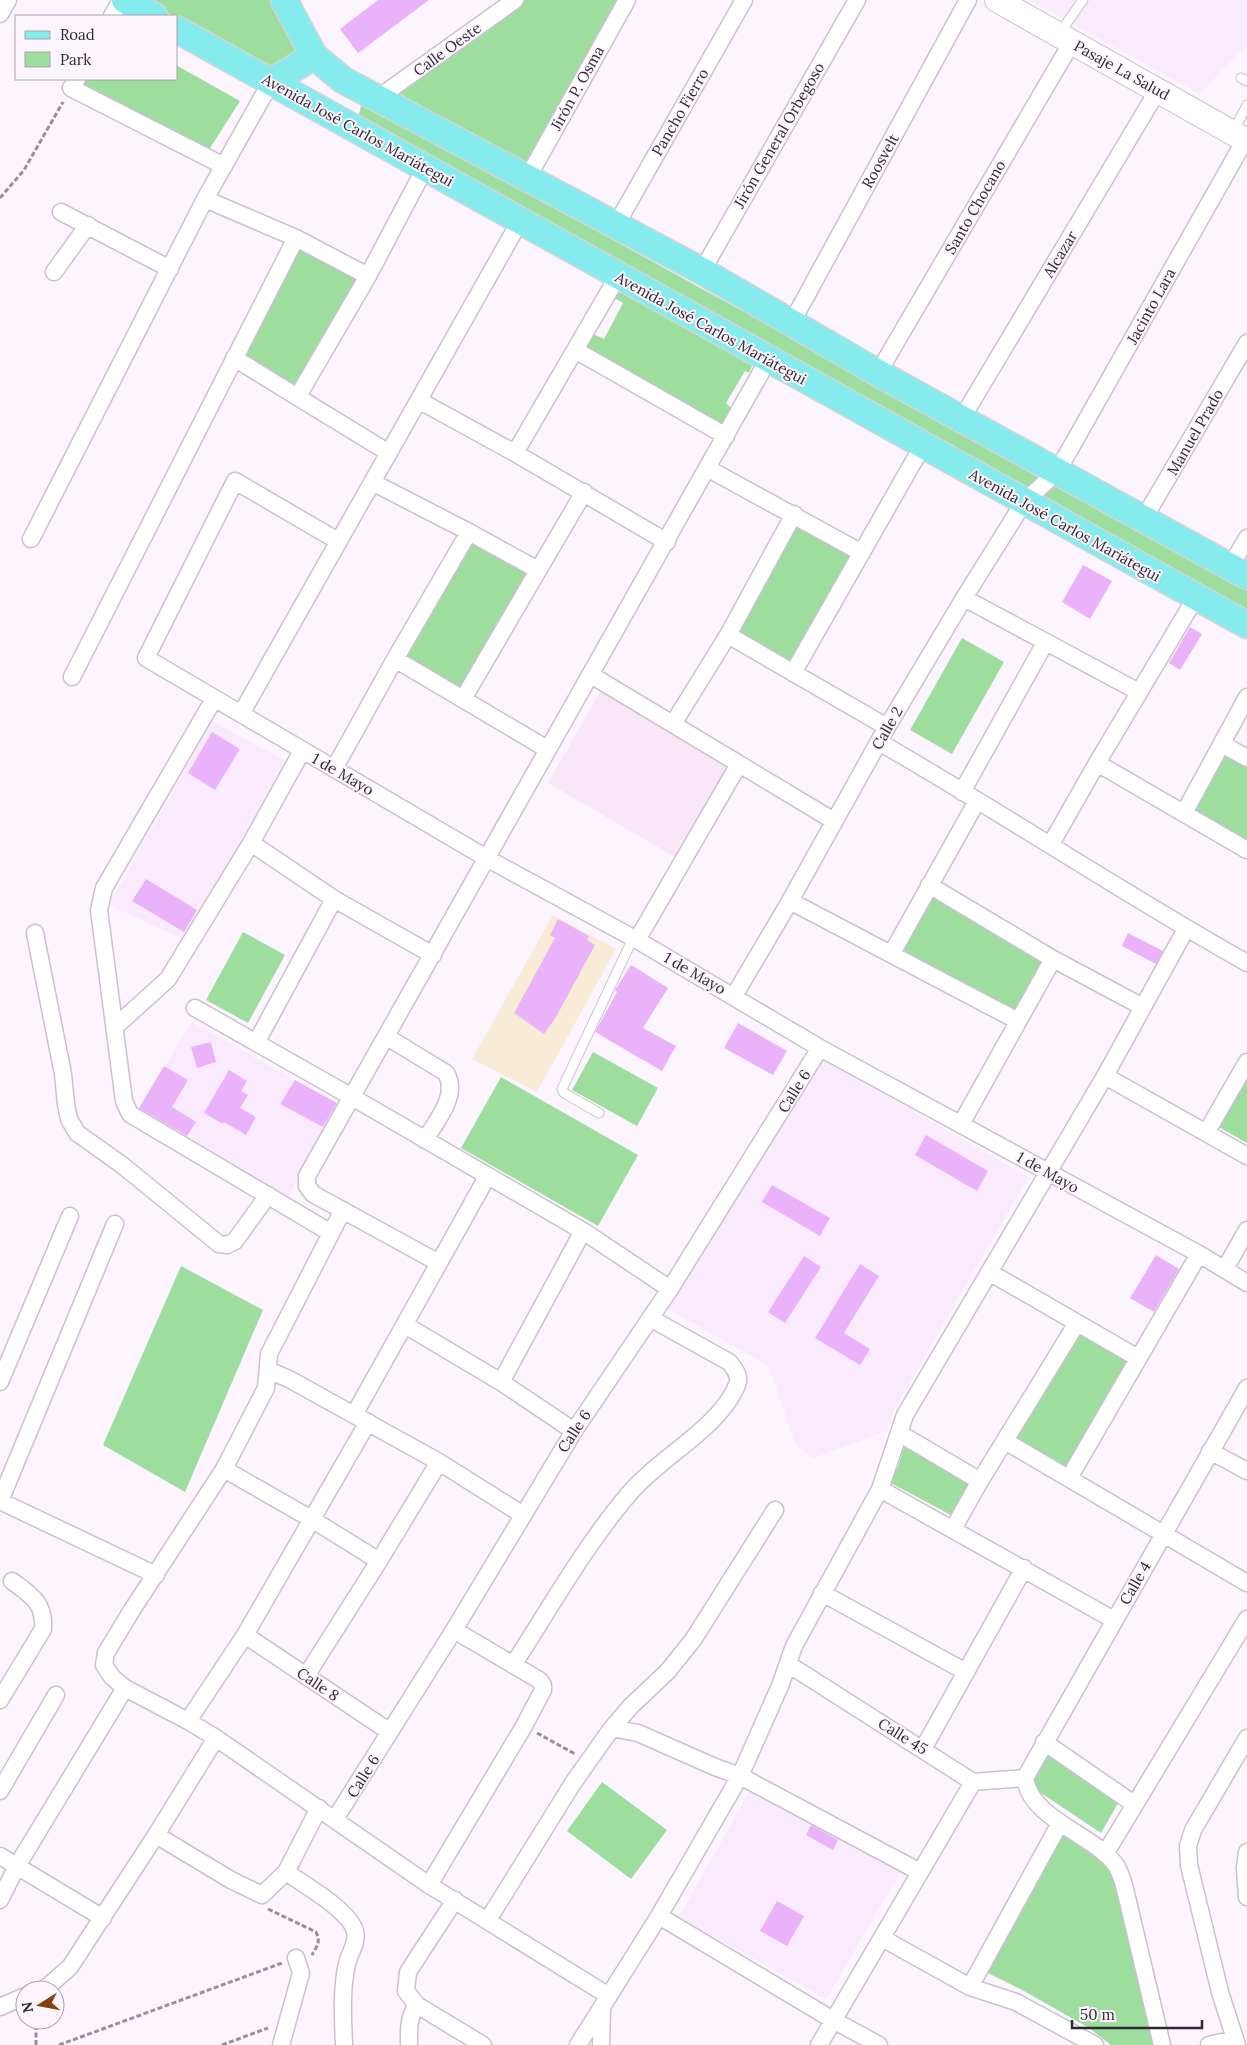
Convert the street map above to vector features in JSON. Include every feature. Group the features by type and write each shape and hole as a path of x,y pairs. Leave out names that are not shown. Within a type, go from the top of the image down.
{"main road":[{"path":"125,0 152,15"},
{"path":"284,0 314,56 343,80 702,270 878,372 1238,572"},
{"name":"Avenida José Carlos Mariátegui","path":"178,30 1247,625"},
{"path":"271,82 314,56"},
{"path":"340,120 369,94"}],"street":[{"path":"113,15 121,0"},
{"name":"Calle Oeste","path":"369,94 515,0"},
{"name":"Jirón P. Osma","path":"528,177 627,0"},
{"name":"Pancho Fierro","path":"616,225 744,0"},
{"name":"Jirón General Orbegoso","path":"702,270 857,0"},
{"name":"Roosvelt","path":"792,322 968,0"},
{"name":"Pasaje La Salud","path":"997,0 1242,138"},
{"name":"Santo Chocano","path":"878,372 1065,38"},
{"path":"31,539 205,199 271,82"},
{"path":"74,84 224,166"},
{"name":"Alcazar","path":"962,418 1158,90"},
{"name":"Jacinto Lara","path":"1057,472 1242,138"},
{"path":"298,396 368,276 426,168"},
{"path":"205,199 296,238 368,276"},
{"path":"61,212 170,268"},
{"path":"241,714 420,401 520,221"},
{"path":"54,272 88,225"},
{"path":"72,676 296,238"},
{"path":"515,453 618,276"},
{"name":"Manuel Prado","path":"1143,520 1247,343"},
{"path":"575,350 726,436"},
{"path":"234,358 389,453"},
{"path":"439,1262 313,1194 307,1186 307,1176 434,955 547,749 591,675 768,360"},
{"path":"420,401 584,492 666,542"},
{"path":"793,673 923,445"},
{"path":"707,468 862,553"},
{"name":"Calle 2","path":"734,996 790,901 878,742 964,598 1024,502 1057,472"},
{"name":"1 de Mayo","path":"338,542 234,481 146,658 488,859 635,939 820,1048 1199,1254 1247,1283"},
{"path":"372,482 538,570"},
{"path":"463,699 584,492"},
{"path":"673,724 728,634 794,514"},
{"path":"334,769 469,532"},
{"path":"1238,572 1247,538"},
{"path":"1051,844 1196,597"},
{"path":"964,598 1139,692"},
{"path":"728,634 887,727"},
{"path":"962,792 1045,642"},
{"path":"395,659 547,749"},
{"path":"591,675 834,821"},
{"path":"1184,812 1247,697"},
{"path":"214,699 104,888 100,910 124,1102 130,1114 331,1233"},
{"path":"878,742 1051,844 1186,929 1247,963"},
{"path":"1222,744 1247,758"},
{"path":"116,1026 168,979 251,843 302,751"},
{"path":"1097,763 1247,850"},
{"path":"635,939 739,764"},
{"path":"892,953 977,801"},
{"path":"251,843 334,899 434,955"},
{"path":"929,886 1053,959 1143,1007"},
{"path":"256,1043 334,899"},
{"path":"790,901 1018,1021"},
{"path":"578,2045 658,1916 740,1776 780,1686 794,1646 880,1489 905,1415 1105,1076 1186,929"},
{"path":"35,933 58,1048 69,1119 76,1133 86,1142 122,1165 219,1244 227,1245 235,1241 268,1195"},
{"path":"961,1124 1053,959"},
{"path":"195,1008 583,1231 670,1289"},
{"path":"387,1036 446,1073 451,1081 452,1091 425,1140"},
{"name":"Calle 6","path":"336,1819 454,1630 574,1431 670,1289 820,1048"},
{"path":"1206,1133 1247,1062"},
{"path":"1105,1076 1247,1156"},
{"path":"188,1721 245,1635 313,1520 405,1325 488,1177"},
{"path":"343,1210 269,1354 266,1388 224,1469 106,1652 104,1665 112,1678 125,1688 216,1738 428,1884 488,1920 606,2002"},
{"path":"0,1382 70,1216"},
{"path":"115,1224 0,1501 156,1575"},
{"path":"1224,1269 1247,1230"},
{"path":"501,1382 583,1231"},
{"path":"1069,1478 1199,1254"},
{"path":"988,1272 1138,1358"},
{"path":"513,1665 584,1555 628,1494 664,1460 716,1417 738,1384 737,1371 729,1362 650,1318"},
{"path":"953,1529 980,1481 1077,1323"},
{"path":"405,1325 501,1382 574,1431"},
{"path":"268,1370 289,1379 439,1462 523,1515"},
{"name":"Calle 4","path":"1025,1778 1247,1388"},
{"path":"899,1433 980,1481"},
{"path":"1005,1440 1247,1583"},
{"path":"1210,1451 1247,1472"},
{"path":"306,1676 439,1462"},
{"path":"224,1469 313,1520 379,1561"},
{"path":"880,1489 1114,1620"},
{"path":"488,1920 573,1783 612,1728 631,1706 667,1672 693,1640 776,1510"},
{"path":"922,1749 1024,1568"},
{"path":"0,1700 43,1629 44,1617 40,1607 30,1594 12,1581"},
{"path":"822,1593 966,1672"},
{"path":"1105,1854 1247,1619"},
{"path":"428,1884 524,1726 543,1690 543,1685 539,1680 454,1630"},
{"name":"Calle 8","path":"245,1635 390,1732"},
{"name":"Calle 45","path":"788,1664 973,1782"},
{"path":"0,1900 17,1866 125,1688"},
{"path":"0,1790 56,1695"},
{"path":"612,1728 638,1733 740,1776 920,1872"},
{"path":"55,1980 70,1967 103,1918 216,1738"},
{"path":"1210,2045 1236,2042 1220,1992 1189,1865 1188,1846 1193,1830 1247,1738"},
{"path":"1044,1742 1134,1804"},
{"path":"819,2045 973,1782 1025,1778 1026,1789 1034,1800 1060,1823 1105,1854 1116,1867 1124,1885 1162,2045"},
{"path":"156,1835 231,1880 262,1896 286,1872 319,1808"},
{"path":"970,1987 1060,1823"},
{"path":"1247,1852 1245,1868 1247,1897"},
{"path":"0,1856 103,1918"},
{"path":"286,1872 331,1903 345,1916 354,1931 354,1948 347,1964 343,2007 344,2045"},
{"path":"455,1900 408,1972 406,1991 417,2004 483,2045"},
{"path":"658,1916 833,2020 879,2045"},
{"path":"882,1938 970,1987 1016,2002 1095,2045"},
{"path":"281,2045 301,1973 296,1958"},
{"path":"0,2006 15,2000"},
{"path":"601,2045 606,2002"},
{"path":"409,2045 410,2022 412,2012 417,2004"}],"lane":[{"path":"1065,38 1084,0"},
{"path":"1242,138 1247,106"},
{"path":"600,1113 564,1093 562,1089 635,939"}],"path":[{"path":"0,198 24,170 74,84"},
{"path":"524,1726 589,1762"},
{"path":"59,2045 296,1958 312,1955 318,1945 319,1938 316,1932 265,1907"},
{"path":"222,2045 288,2021"},
{"path":"36,2030 36,2045"}],"shaded area":[{"path":"1029,0 1247,0 1247,44 1200,94"},
{"path":"601,690 732,771 680,860 548,783"},
{"path":"212,721 286,761 185,940 109,905"},
{"path":"553,915 616,949 537,1092 472,1059"},
{"path":"192,1022 339,1105 288,1197 135,1114"},
{"path":"821,1058 1028,1177 894,1410 887,1431 813,1458 795,1444 769,1366 668,1309"},
{"path":"752,1787 903,1868 826,1999 679,1917"}],"green space":[{"path":"143,0 273,0 298,53 277,71 178,19 178,15 171,15"},
{"path":"523,0 621,0 528,165 396,92"},
{"path":"178,66 240,101 207,153 81,87 85,80 178,80"},
{"path":"362,102 1247,588 1247,611 358,118"},
{"path":"298,243 361,275 298,388 240,355"},
{"path":"619,288 754,361 749,373 745,371 726,403 733,410 726,428 586,350 585,346 591,333 604,339 623,303 612,297"},
{"path":"797,518 858,551 791,664 735,633"},
{"path":"468,540 529,574 464,689 402,655"},
{"path":"962,638 1004,662 952,754 910,730"},
{"path":"1221,752 1247,766 1247,843 1189,811"},
{"path":"932,895 1045,963 1016,1012 903,950"},
{"path":"243,932 285,955 248,1023 206,1000"},
{"path":"593,1052 658,1088 637,1126 572,1090"},
{"path":"1247,1073 1247,1143 1217,1126"},
{"path":"501,1077 638,1155 598,1226 461,1148"},
{"path":"181,1266 263,1310 185,1492 103,1445"},
{"path":"1077,1331 1130,1361 1066,1471 1012,1440"},
{"path":"905,1444 975,1483 951,1515 889,1482 898,1467"},
{"path":"1047,1749 1121,1798 1101,1833 1035,1789 1032,1775"},
{"path":"602,1782 667,1830 631,1879 567,1831"},
{"path":"1063,1835 1082,1842 1109,1865 1120,1891 1157,2045 1111,2045 1089,2028 988,1973"}],"building":[{"path":"378,0 429,0 358,53 340,29"},
{"path":"1083,565 1112,581 1090,619 1062,602"},
{"path":"1190,627 1202,634 1180,670 1169,663"},
{"path":"212,732 240,749 215,790 188,773"},
{"path":"146,879 197,910 184,932 132,901"},
{"path":"558,919 589,936 587,940 595,945 556,1017 544,1034 514,1013 555,938 550,935"},
{"path":"1128,933 1163,951 1156,964 1122,946"},
{"path":"631,965 668,988 643,1028 676,1046 662,1071 595,1032 617,992 615,990"},
{"path":"738,1023 787,1051 773,1075 724,1048"},
{"path":"211,1042 216,1062 197,1068 191,1047"},
{"path":"164,1066 188,1080 172,1107 196,1122 187,1136 139,1108"},
{"path":"229,1070 247,1081 241,1091 248,1095 240,1108 256,1117 246,1135 204,1113"},
{"path":"295,1080 337,1103 323,1127 280,1104"},
{"path":"926,1135 988,1171 977,1191 915,1155"},
{"path":"772,1185 830,1218 820,1236 762,1202"},
{"path":"1156,1255 1179,1269 1154,1312 1130,1298"},
{"path":"804,1256 821,1267 785,1323 768,1312"},
{"path":"860,1264 879,1276 844,1333 870,1349 860,1365 815,1338"},
{"path":"811,1825 838,1840 833,1850 806,1835"},
{"path":"777,1901 804,1916 787,1946 760,1931"}]}
